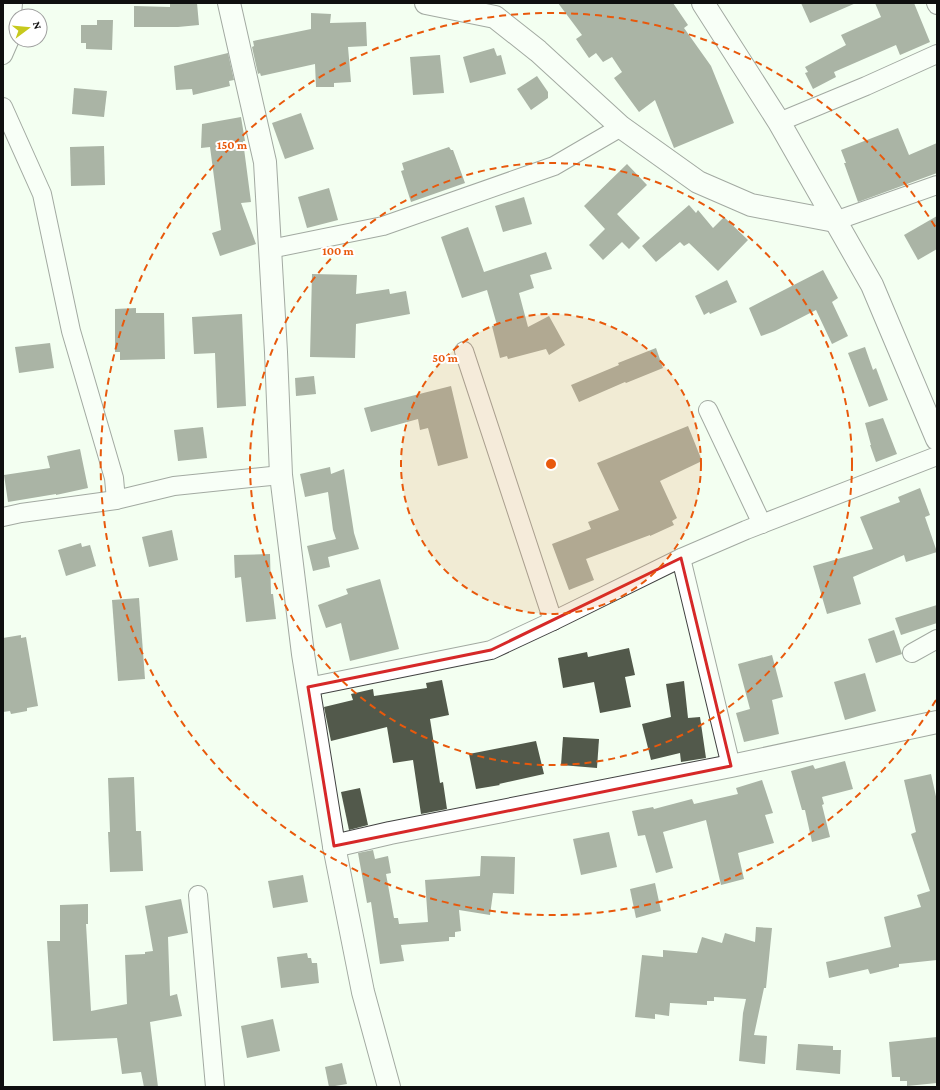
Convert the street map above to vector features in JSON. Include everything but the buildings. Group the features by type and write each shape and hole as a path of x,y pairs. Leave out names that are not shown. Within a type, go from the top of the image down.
{"street":[{"path":"3,55 10,39 13,3"},
{"path":"229,3 265,162 281,475 308,687 334,846 363,992 389,1087"},
{"path":"426,3 495,17 538,50 621,127 698,182 751,205 835,221 937,185"},
{"path":"703,3 779,122 872,286 937,439"},
{"path":"779,122 866,86 937,54"},
{"path":"3,106 42,194 71,331 114,478 116,500"},
{"path":"270,249 383,226 554,166 621,127"},
{"path":"464,351 553,621"},
{"path":"708,410 762,524"},
{"path":"308,687 491,650 680,558 762,524 937,456"},
{"path":"3,518 21,513 116,500 174,486 281,475"},
{"path":"680,558 731,766"},
{"path":"912,653 937,639"},
{"path":"334,846 390,833 731,766 937,722"},
{"path":"198,895 215,1087"}],"highlighted area":[{"path":"681,558 731,766 334,846 308,687 491,650"}]}
